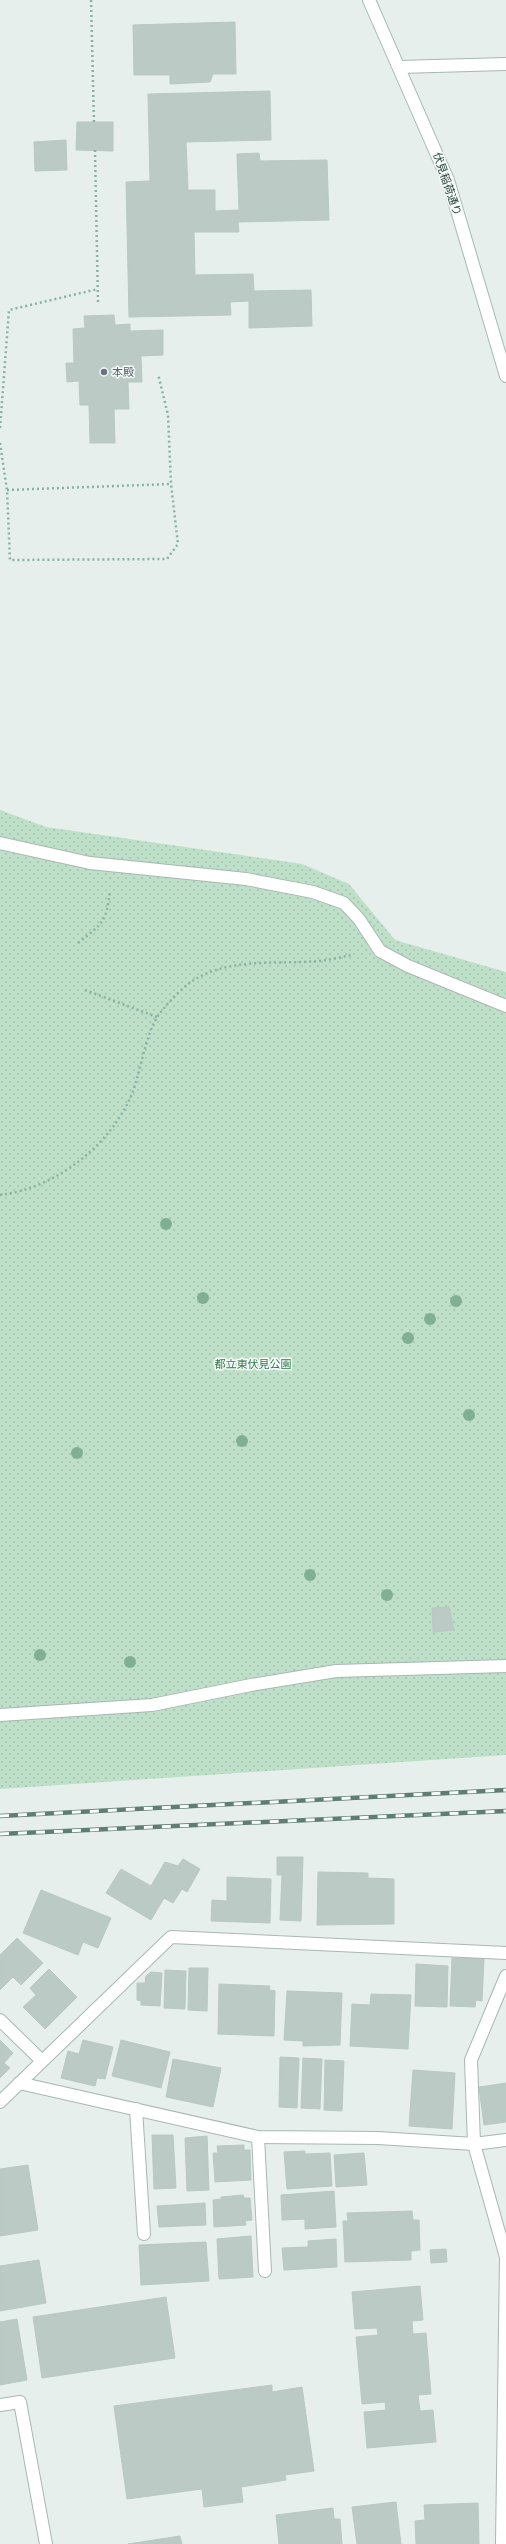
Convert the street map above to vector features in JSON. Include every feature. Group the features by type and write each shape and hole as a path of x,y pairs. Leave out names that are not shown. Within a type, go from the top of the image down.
{"street":[{"name":"伏見稲荷通り","path":"369,0 400,67 448,180 506,376"},
{"path":"400,67 506,64"},
{"path":"0,843 35,853 112,866 246,879 313,892 344,903 359,919 380,951 408,966 506,1006"},
{"path":"0,1715 152,1705 251,1685 336,1671 506,1666"},
{"path":"0,2102 171,1937 506,1953"},
{"path":"502,2544 506,2257 474,2144 472,2060 506,1976"},
{"path":"0,2020 42,2061"},
{"path":"19,2083 258,2137 378,2138 474,2144 506,2140"},
{"path":"136,2109 144,2234"},
{"path":"258,2137 265,2271"},
{"path":"0,2405 20,2402 46,2544"}],"path":[{"path":"91,0 94,123"},
{"path":"95,150 98,302"},
{"path":"0,428 9,310 98,289"},
{"path":"0,443 7,490 10,560 168,559 178,544 171,484 168,415 158,374"},
{"path":"7,490 171,484"},
{"path":"78,943 97,927 107,916 112,866"},
{"path":"0,1195 26,1189 68,1170 99,1143 125,1108 157,1017 187,985 210,973 248,963 319,961 380,951"},
{"path":"85,990 157,1017"}],"green space":[{"name":"都立東伏見公園","path":"0,810 46,827 302,864 349,884 395,940 506,972 506,1755 0,1789"}],"building":[{"path":"235,22 236,74 213,74 210,82 170,84 170,75 134,75 133,25"},
{"path":"270,91 271,140 186,142 188,190 215,190 215,211 239,210 237,154 259,153 260,161 327,160 329,220 238,222 239,232 194,232 195,275 253,274 254,291 311,290 312,326 249,328 249,301 230,302 231,315 129,317 126,182 150,181 148,94"},
{"path":"77,122 113,122 113,151 76,150"},
{"path":"66,140 67,170 35,171 34,142"},
{"name":"本殿","path":"114,315 115,325 130,324 130,331 163,330 163,355 141,356 142,382 128,382 129,409 114,409 115,443 90,443 89,405 80,405 79,381 67,382 66,363 74,363 73,329 85,328 84,316"},
{"path":"449,1607 454,1630 433,1632 432,1608"},
{"path":"277,1857 303,1857 301,1921 280,1920 282,1875 277,1875"},
{"path":"183,1859 200,1869 187,1892 182,1889 173,1903 164,1898 151,1920 106,1893 121,1869 151,1886 165,1862 178,1866"},
{"path":"318,1872 368,1873 368,1878 394,1879 394,1924 317,1925"},
{"path":"227,1877 271,1879 270,1923 211,1921 212,1900 227,1901"},
{"path":"41,1890 111,1918 98,1948 83,1942 78,1955 23,1933"},
{"path":"17,1938 43,1963 21,1985 13,1977 0,1990 0,1955"},
{"path":"452,1958 484,1959 482,2001 476,2000 475,2007 450,2006"},
{"path":"416,1964 448,1966 447,2007 415,2006"},
{"path":"189,1968 208,1968 207,2011 188,2010"},
{"path":"49,1969 77,1997 45,2029 23,2007 36,1995 30,1988"},
{"path":"165,1970 186,1971 185,2009 164,2008"},
{"path":"151,1972 162,1973 160,2006 141,2005 141,2001 137,2000 137,1983 145,1983 146,1976"},
{"path":"219,1984 270,1986 269,1990 275,1991 274,2036 218,2034"},
{"path":"287,1991 342,1993 340,2045 303,2046 303,2041 284,2040"},
{"path":"371,1994 411,1995 408,2049 350,2046 352,2004 370,2005"},
{"path":"0,2040 13,2053 4,2063 10,2068 0,2078"},
{"path":"83,2040 113,2047 105,2079 97,2078 95,2086 61,2078 68,2051 79,2054"},
{"path":"121,2040 170,2052 161,2088 112,2076"},
{"path":"280,2057 299,2058 297,2108 279,2107"},
{"path":"303,2058 322,2059 320,2109 301,2108"},
{"path":"173,2059 221,2068 213,2107 166,2097"},
{"path":"325,2060 344,2061 342,2111 324,2110"},
{"path":"413,2070 455,2073 452,2129 409,2126"},
{"path":"506,2083 506,2122 484,2125 479,2087"},
{"path":"152,2135 173,2135 176,2188 154,2189"},
{"path":"207,2136 209,2190 187,2191 185,2138"},
{"path":"244,2145 244,2150 250,2150 251,2180 215,2182 213,2153 218,2153 217,2146"},
{"path":"305,2151 305,2154 330,2153 332,2186 287,2189 284,2152"},
{"path":"364,2153 367,2185 336,2187 334,2155"},
{"path":"28,2165 38,2230 0,2236 0,2169"},
{"path":"334,2191 336,2227 305,2229 305,2219 282,2220 281,2195"},
{"path":"243,2195 244,2198 250,2198 252,2220 245,2221 246,2225 214,2227 213,2200 221,2199 221,2197"},
{"path":"205,2203 206,2225 159,2227 157,2206"},
{"path":"412,2211 413,2220 419,2220 420,2250 411,2251 411,2260 345,2262 343,2221 348,2221 347,2213"},
{"path":"251,2236 253,2277 219,2279 217,2239"},
{"path":"336,2239 337,2267 284,2270 282,2248 308,2247 308,2241"},
{"path":"206,2242 209,2281 141,2285 139,2245"},
{"path":"446,2249 447,2262 431,2263 430,2250"},
{"path":"39,2260 46,2303 0,2311 0,2266"},
{"path":"420,2286 423,2320 412,2321 413,2334 426,2333 431,2394 418,2395 420,2411 433,2410 436,2442 367,2448 364,2412 386,2410 385,2402 362,2404 356,2337 378,2335 377,2328 355,2329 352,2292"},
{"path":"166,2297 175,2358 42,2378 33,2317"},
{"path":"17,2319 27,2380 0,2385 0,2322"},
{"path":"272,2385 272,2392 302,2387 314,2471 285,2475 286,2480 241,2487 243,2502 204,2507 202,2489 127,2499 114,2406"},
{"path":"396,2502 401,2544 357,2544 352,2507"},
{"path":"478,2503 479,2544 416,2544 415,2521 425,2520 424,2505"},
{"path":"333,2508 334,2519 340,2519 342,2544 279,2544 276,2515"},
{"path":"180,2536 182,2544 128,2544"}],"railway":[{"path":"0,1816 506,1790"},
{"path":"0,1834 506,1811"}],"place":[{"name":"本殿","path":"104,372"}]}
